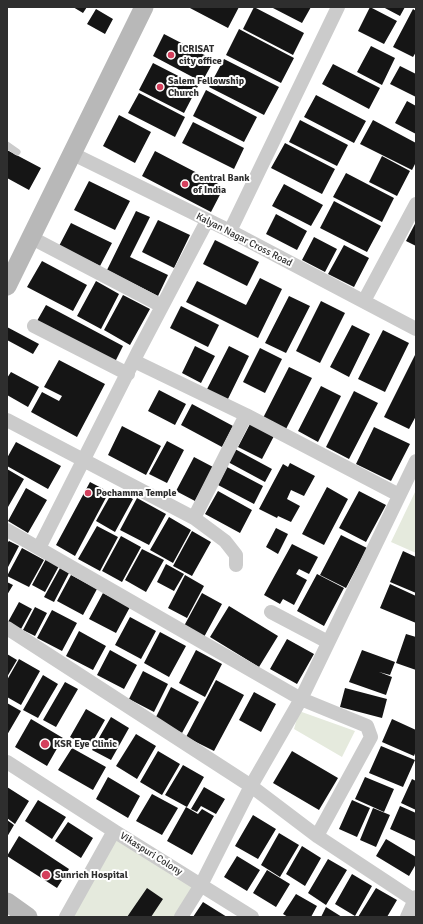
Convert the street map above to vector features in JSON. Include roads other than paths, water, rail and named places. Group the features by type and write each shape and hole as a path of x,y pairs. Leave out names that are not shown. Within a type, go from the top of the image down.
{"main road":[{"path":"7,286 144,7"},
{"path":"7,902 28,917"}],"street":[{"path":"230,231 338,7"},
{"name":"Kalyan Nagar Cross Road","path":"71,153 230,231 416,329"},
{"path":"364,301 416,204"},
{"path":"39,548 207,221"},
{"path":"30,237 162,306"},
{"path":"34,326 128,374"},
{"path":"134,361 246,415 399,495"},
{"path":"194,518 246,415"},
{"path":"7,420 194,518 225,541 236,555 236,565"},
{"path":"181,917 201,885 251,786 301,699 416,462"},
{"path":"7,530 301,699 367,726 371,737 317,836"},
{"path":"271,612 328,642"},
{"path":"7,628 251,786 317,836 415,898 407,917"},
{"path":"7,762 114,831"},
{"name":"Vikaspuri Colony","path":"66,917 114,831 252,917"}],"lane":[{"path":"7,145 17,152"}],"place":[{"name":"ICRISAT city office","path":"171,55"},
{"name":"Salem Fellowship Church","path":"160,87"},
{"name":"Central Bank of India","path":"185,184"},
{"name":"Pochamma Temple","path":"88,493"},
{"name":"KSR Eye Clinic","path":"45,744"},
{"name":"Sunrich Hospital","path":"46,875"}]}
